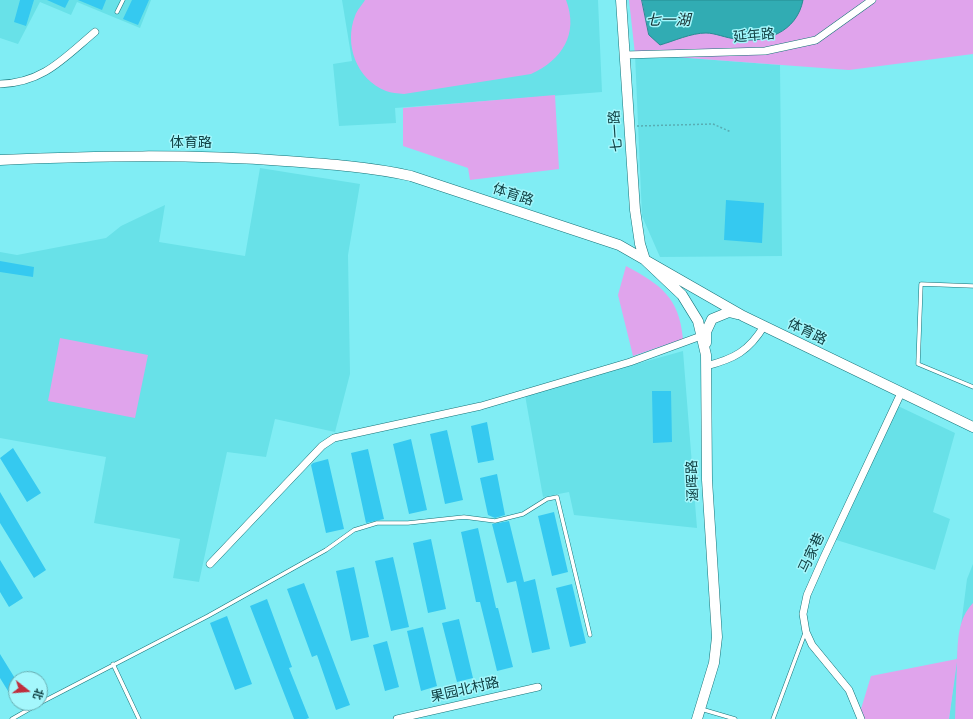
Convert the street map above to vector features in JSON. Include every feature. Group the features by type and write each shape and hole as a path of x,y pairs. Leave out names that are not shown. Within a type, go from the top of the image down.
{"street":[{"name":"七一路","path":"621,0 636,224 645,260"},
{"name":"延年路","path":"625,55 765,50 816,40 872,0"},
{"path":"0,84 20,82 46,72 62,62 95,32"},
{"name":"体育路","path":"0,160 216,156 382,170 411,176 619,245 743,316 973,427"},
{"name":"涵晖路","path":"645,260 682,295 698,321 706,355 706,480 717,637 714,663 697,719"},
{"path":"706,355 706,332 712,319 729,312 743,316"},
{"path":"706,366 742,353 755,341 764,326"},
{"path":"210,564 322,446 334,438 482,406 630,362 701,336"},
{"name":"马家巷","path":"861,719 849,690 812,646 806,632 803,614 807,595 901,393"},
{"name":"果园北村路","path":"397,719 538,687"}],"lane":[{"path":"117,12 123,0"},
{"path":"973,286 921,284 918,364 973,387"},
{"path":"48,699 227,605 326,550 354,530 377,523 408,523 464,517 495,521 523,514 547,499 558,497 590,635"},
{"path":"773,719 806,632"},
{"path":"113,664 139,719"},
{"path":"701,708 735,719"},
{"path":"12,719 26,711"}],"path":[{"path":"630,126 714,124 731,132"}],"shaded area":[{"path":"0,0 151,0 140,28 77,2 71,15 40,2 18,44 0,38"},
{"path":"342,0 598,0 602,92 395,108 396,123 339,126 333,64 352,61"},
{"path":"365,0 566,0 570,12 569,35 559,53 542,68 531,74 404,94 388,92 367,78 355,60 352,49 352,27 356,14"},
{"path":"629,0 973,0 973,54 849,70 635,54"},
{"path":"635,54 780,65 782,256 660,257 642,216"},
{"path":"555,95 559,169 470,180 468,168 403,146 403,108"},
{"path":"260,168 360,184 348,255 350,374 335,432 275,419 266,457 227,452 199,582 173,578 180,539 94,523 106,457 0,438 0,252 17,255 106,238 121,226 165,205 159,242 245,256"},
{"path":"626,266 658,286 666,294 677,313 683,339 633,356 618,295"},
{"path":"60,338 148,355 135,418 48,401"},
{"path":"683,351 697,528 574,515 569,492 543,497 525,395"},
{"path":"898,406 955,433 933,512 950,519 935,570 833,539"},
{"path":"973,564 973,719 949,719 967,579"},
{"path":"973,603 973,719 955,719 957,662 949,719 858,719 871,676 957,659 962,622 968,609"}],"water":[{"name":"七一湖","path":"642,0 803,0 800,11 787,28 768,37 758,40 747,40 709,33 700,33 660,45 649,35"}],"building":[{"path":"20,0 34,0 26,26 14,22"},
{"path":"47,0 69,0 65,8"},
{"path":"78,0 106,0 102,10"},
{"path":"132,0 149,0 138,25 123,19"},
{"path":"726,200 764,203 762,243 724,240"},
{"path":"0,261 34,267 33,277 0,272"},
{"path":"652,391 671,391 672,442 653,443"},
{"path":"487,422 494,460 478,463 471,426"},
{"path":"447,430 463,500 445,504 430,434"},
{"path":"411,439 427,510 409,514 393,444"},
{"path":"13,448 41,493 27,502 0,458"},
{"path":"368,449 384,519 366,523 351,453"},
{"path":"328,459 344,529 326,533 311,465 313,463"},
{"path":"497,474 505,515 495,518 488,515 480,478"},
{"path":"0,492 46,570 34,578 0,523"},
{"path":"554,512 568,572 552,576 538,516"},
{"path":"509,521 524,582 535,579 550,649 532,653 516,581 507,583 492,524"},
{"path":"478,528 496,608 498,608 513,667 497,671 480,602 476,602 461,532"},
{"path":"431,539 446,609 428,613 413,543"},
{"path":"393,557 409,627 391,631 375,561"},
{"path":"0,560 23,598 9,607 0,592"},
{"path":"354,567 369,637 351,641 336,571"},
{"path":"304,583 350,705 336,710 317,655 312,657 287,589"},
{"path":"572,584 586,643 570,647 556,588"},
{"path":"267,599 292,667 289,668 309,718 294,719 250,606"},
{"path":"227,616 252,684 235,690 210,623"},
{"path":"459,619 473,678 457,682 442,623"},
{"path":"423,627 437,686 421,691 407,631"},
{"path":"387,641 399,687 385,691 373,645"},
{"path":"0,654 10,671 8,671 8,691 0,678"}]}
